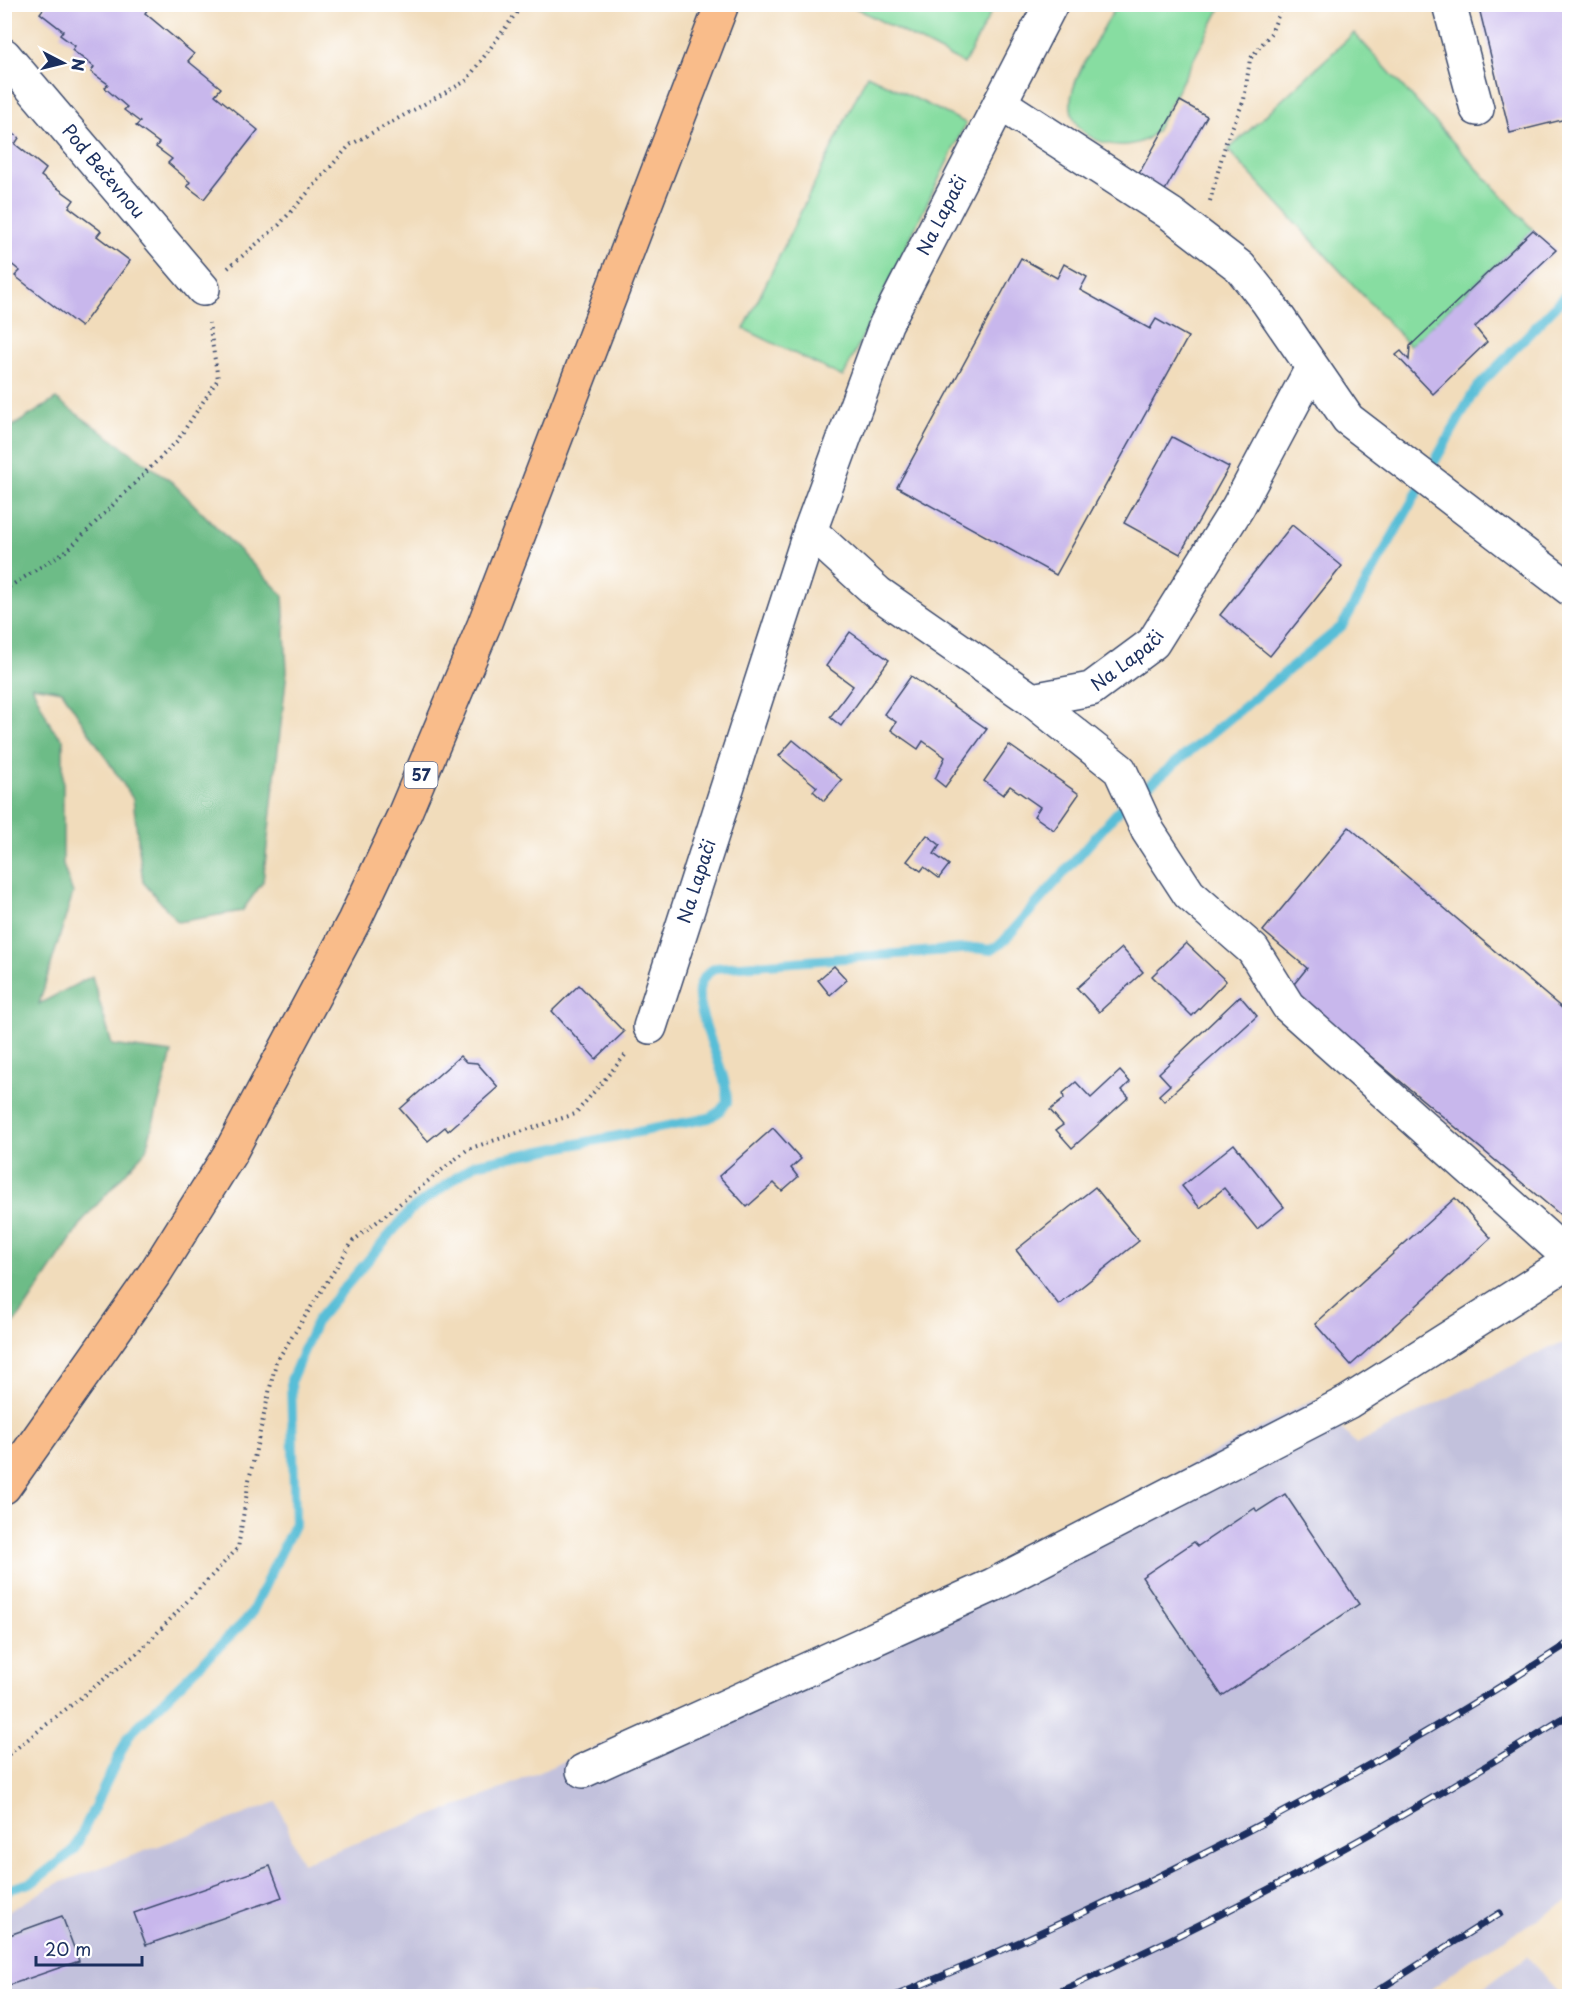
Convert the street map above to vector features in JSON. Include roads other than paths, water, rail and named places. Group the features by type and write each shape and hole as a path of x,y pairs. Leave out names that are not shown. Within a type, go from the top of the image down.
{"main road":[{"name":"57","path":"4,1487 154,1274 229,1155 354,921 404,815 484,624 722,4"}],"street":[{"name":"Na Lapači","path":"650,1027 810,531 886,324 1051,4"},
{"path":"1449,4 1477,110"},
{"name":"Pod Bečevnou","path":"4,55 203,289"},
{"path":"1000,103 1171,214 1240,267 1267,301 1348,419 1569,589"},
{"name":"Na Lapači","path":"1032,700 1091,689 1153,643 1238,507 1312,368"},
{"path":"584,1771 993,1585 1348,1402 1569,1259 1288,1006 1253,950 1189,894 1143,821 1120,770 1032,700 879,593 810,531"}],"waterway":[{"path":"4,1891 33,1882 74,1850 129,1735 250,1616 295,1523 291,1380 317,1320 410,1211 475,1164 709,1118 720,1111 727,1102 724,1078 705,1025 699,1000 701,983 715,968 974,948 990,950 1002,943 1121,808 1342,626 1475,390 1570,291"}],"railway":[{"path":"895,1996 1070,1919 1241,1835 1408,1743 1570,1642"},
{"path":"1050,1996 1183,1933 1315,1864 1444,1791 1570,1714"},
{"path":"1369,1996 1500,1913"}]}
